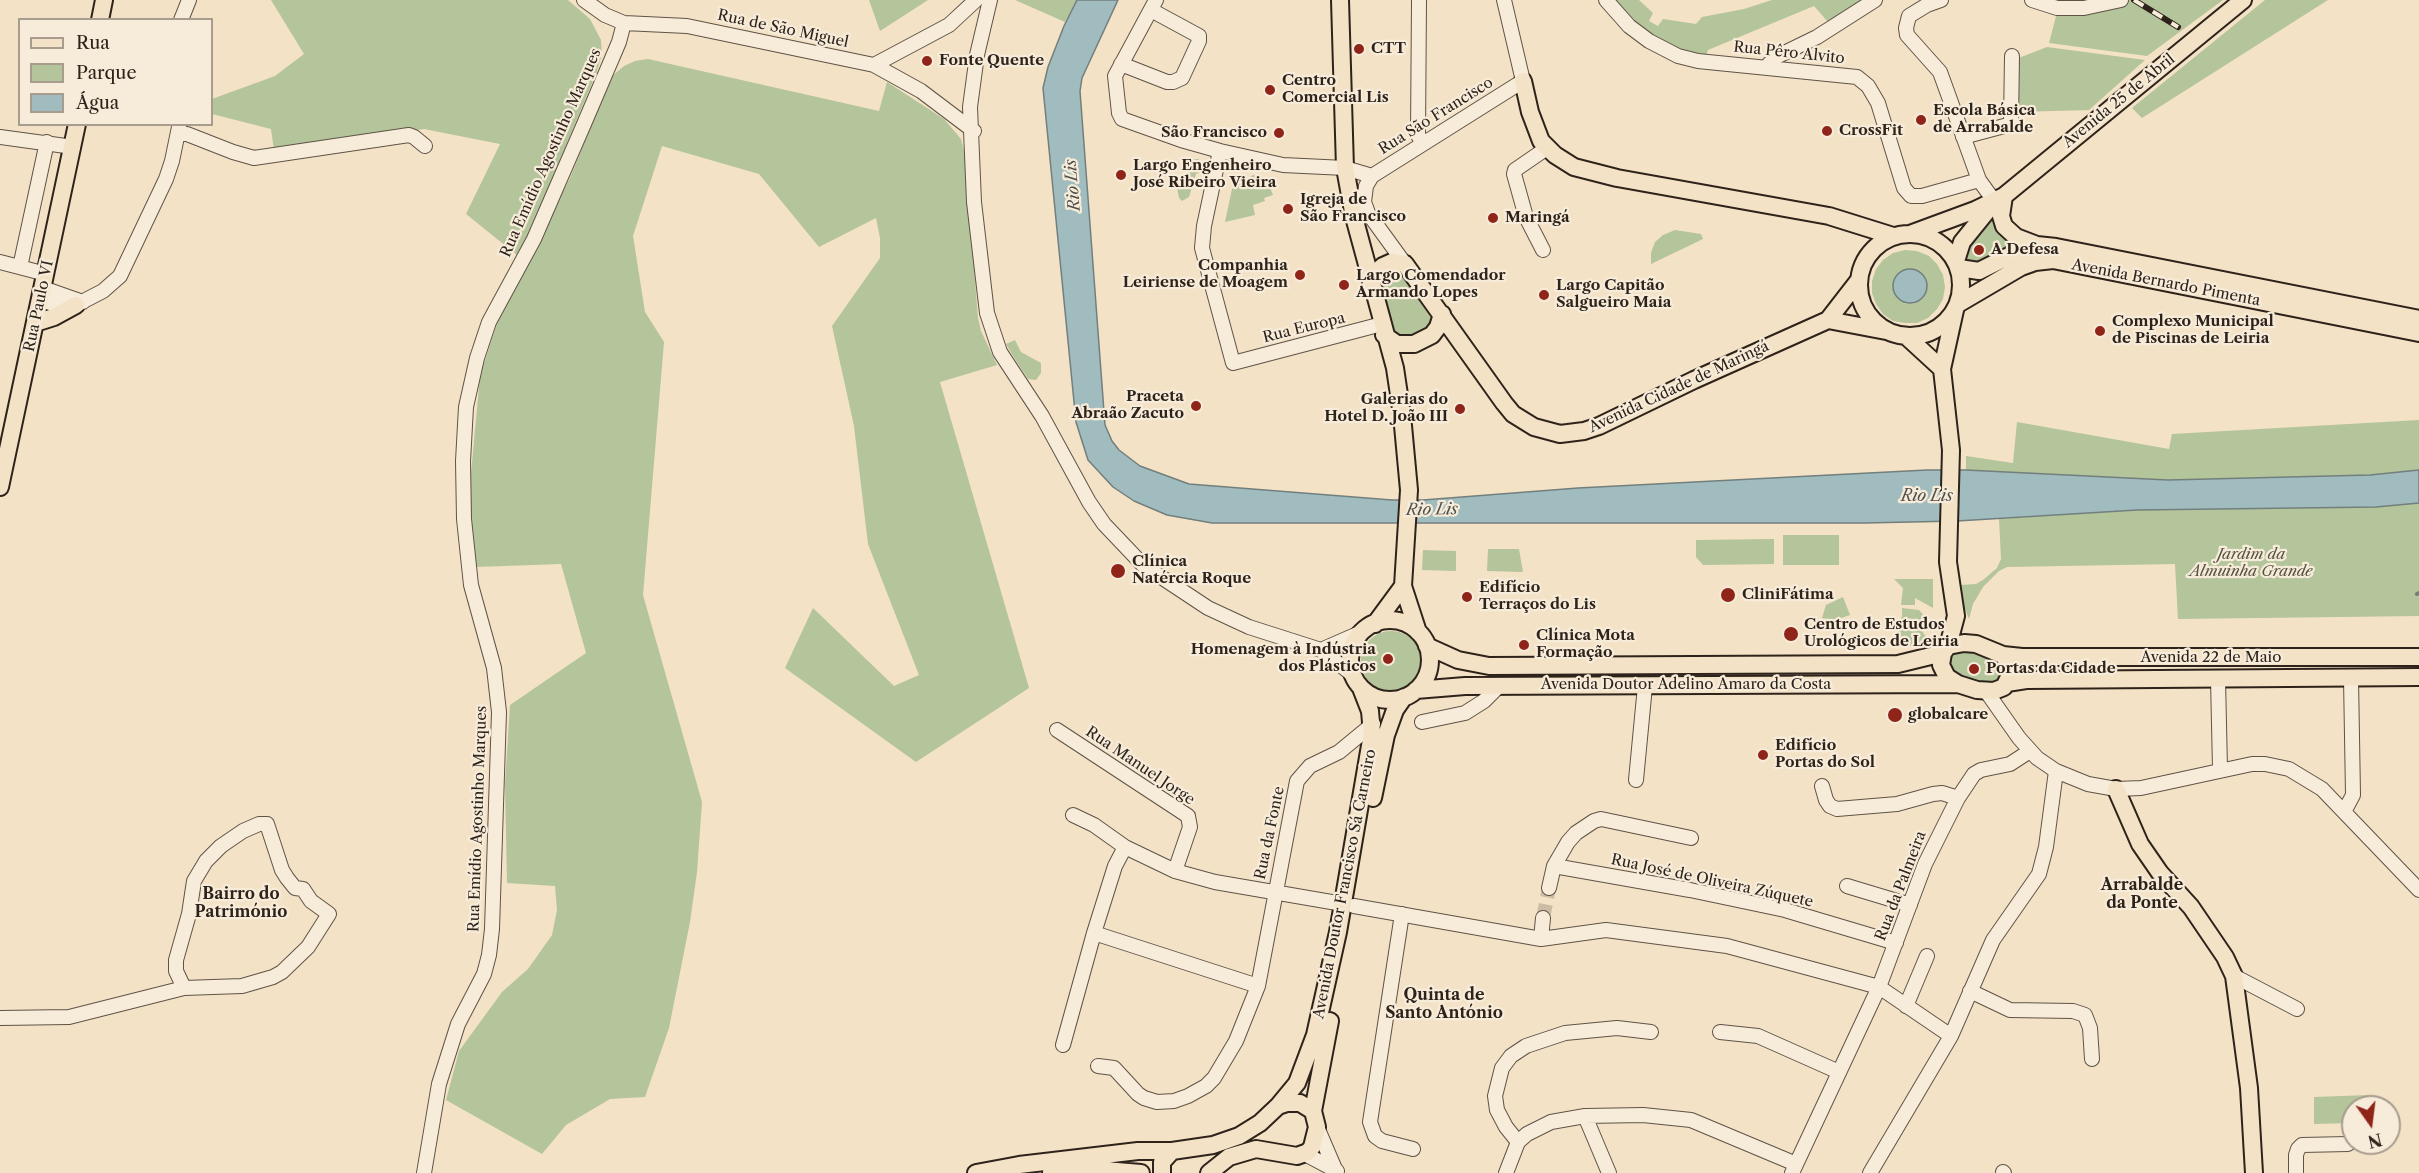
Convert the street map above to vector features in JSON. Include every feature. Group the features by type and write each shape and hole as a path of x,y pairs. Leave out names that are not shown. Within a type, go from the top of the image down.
{"main road":[{"path":"100,18 104,0"},
{"path":"1340,0 1345,168 1354,217 1395,368 1405,433 1409,490 1403,586 1422,639 1429,668 1425,679 1410,694 1393,700 1382,699 1357,682 1351,652 1355,642 1403,586"},
{"name":"Avenida 25 de Abril","path":"1957,264 1962,242 2000,199 2243,0"},
{"path":"1523,81 1533,122 1547,148 1563,161 1585,171 1829,216 1902,235 1924,235 1947,249 1957,264 1962,286 1942,369 1951,456 1949,576 1956,616 1976,644"},
{"name":"Rua Paulo VI","path":"0,483 77,126"},
{"name":"Avenida 25 de Abril","path":"1902,235 2000,199"},
{"name":"Avenida Bernardo Pimenta","path":"2000,199 2004,226 2016,237 2037,245 2419,319"},
{"path":"1887,331 1865,310 1860,296 1859,280 1864,262 1876,246 1902,235"},
{"path":"1957,264 1975,271 1986,270 2013,254 2037,245"},
{"name":"Avenida Bernardo Pimenta","path":"1957,307 2009,272 2035,262 2054,260 2419,333"},
{"path":"1371,283 1374,274 1383,266 1392,262 1405,264"},
{"name":"Avenida Cidade de Maringá","path":"1405,264 1442,314 1470,358 1514,414 1534,427 1560,434 1584,431 1599,426 1694,380 1828,320 1859,280"},
{"path":"35,323 54,317 80,303"},
{"path":"1828,320 1906,336 1929,333 1940,327 1957,307"},
{"path":"1383,329 1397,344 1407,345 1432,335 1438,327 1442,314"},
{"path":"1432,335 1459,341"},
{"path":"1906,336 1942,369"},
{"path":"1395,368 1407,345"},
{"path":"1946,650 1964,643 1976,644 2003,655 2010,667 2006,685 1994,691 1986,691 1958,684 1944,674 1941,665 1956,616"},
{"path":"1368,628 1398,621 1422,639"},
{"name":"Avenida Doutor Adelino Amaro da Costa","path":"1422,639 1458,660 1489,666 1898,664 1946,650"},
{"name":"Avenida 22 de Maio","path":"2003,655 2039,657 2419,657"},
{"name":"Avenida 22 de Maio","path":"2006,685 2033,680 2419,677"},
{"name":"Avenida Doutor Francisco Sá Carneiro","path":"1172,1151 1213,1145 1239,1136 1260,1122 1278,1106 1297,1083 1316,1035 1349,905 1373,724 1357,682"},
{"name":"Avenida Doutor Adelino Amaro da Costa","path":"1410,694 1446,686 1958,684"},
{"name":"Avenida Doutor Francisco Sá Carneiro","path":"1305,1154 1312,1146 1317,1078 1349,905 1386,735 1395,710 1410,694"},
{"path":"2116,789 2140,844 2150,860 2191,907 2225,957 2234,976 2249,1088 2254,1173"},
{"path":"1278,1106 1300,1103 1315,1119"},
{"path":"1209,1173 1229,1157 1256,1149 1297,1156 1305,1154"},
{"path":"976,1173 1019,1165 1138,1151 1172,1151"},
{"path":"1162,1173 1162,1162 1172,1151"},
{"path":"1044,1173 1092,1169 1141,1173"}],"street":[{"path":"181,18 189,0"},
{"name":"Rua de São Miguel","path":"584,0 605,15 624,23 687,26 874,65 921,91 975,132"},
{"path":"874,65 949,25 976,0"},
{"path":"990,0 970,92 975,132 974,202 987,312 996,343 1042,416 1073,476 1104,525 1143,565 1190,598 1249,627 1321,650 1357,682"},
{"path":"1419,0 1418,135 1423,144"},
{"path":"1504,0 1523,81"},
{"name":"Rua Pêro Alvito","path":"1606,0 1629,26 1649,41 1678,56 1698,61 1850,75 1863,81 1878,103 1904,188 1911,196 1922,196 1979,180"},
{"path":"1766,67 1776,57 1817,37 1875,0"},
{"path":"1941,0 1909,16 1906,28 1911,41 1940,72 1979,180 2000,199"},
{"path":"2032,0 2057,8 2084,8 2121,0"},
{"path":"1153,5 1199,36 1199,42 1182,78 1177,81 1167,81 1121,64 1153,5"},
{"name":"Rua Emídio Agostinho Marques","path":"424,1173 439,1084 458,1024 484,974 492,929 499,712 495,668 471,585 464,507 463,461 466,407 477,358 489,322 534,240 614,52 624,23"},
{"path":"1963,137 2008,125 2011,122 2012,56"},
{"name":"Rua São Francisco","path":"1121,64 1115,76 1119,113 1122,118 1181,140 1220,151 1283,165 1345,168 1372,176 1523,81"},
{"path":"0,262 20,267 64,306 80,303 103,291 120,276 126,266 166,179 179,129 233,152 254,158 409,135 425,146"},
{"path":"0,137 73,147"},
{"path":"20,267 47,142"},
{"path":"1543,250 1526,217 1515,170 1547,148"},
{"name":"Rua Europa","path":"1220,151 1204,226 1202,248 1233,363 1383,329"},
{"name":"Avenida Cidade de Maringá","path":"1372,176 1364,195 1365,207 1405,264"},
{"path":"1321,650 1368,628"},
{"path":"2344,812 2354,795 2351,678"},
{"path":"2218,679 2220,769"},
{"path":"2002,713 2006,685"},
{"path":"1422,722 1465,713 1500,686"},
{"path":"1636,780 1645,686"},
{"path":"1986,691 2030,751 2056,771 2088,784 2116,789 2147,787 2220,769 2258,764 2289,769 2322,789 2419,890"},
{"name":"Rua da Fonte","path":"1098,1066 1114,1068 1138,1094 1150,1100 1174,1101 1198,1092 1214,1078 1229,1056 1244,1026 1258,986 1297,781 1310,766 1339,752 1373,724"},
{"name":"Rua Manuel Jorge","path":"1057,730 1188,816 1190,827 1175,871"},
{"name":"Rua da Palmeira","path":"1794,1168 1879,987 1924,864 1958,798 1974,774 1981,770 2010,764 2030,751"},
{"path":"1873,1172 1951,1036 1993,940 2042,867 2056,771"},
{"path":"1822,786 1826,800 1830,806 1837,809 1897,804 1942,793 1958,798"},
{"path":"1073,815 1094,825 1125,847 1175,871 1215,882 1541,939 1606,930 1727,946 1879,987 1951,1036"},
{"path":"1549,888 1560,853 1576,833 1601,819 1691,838"},
{"path":"0,1018 69,1017 184,987 231,987 273,977 289,966 303,954 329,914 311,901 303,889 295,888 287,878 281,867 267,824 259,824 243,831 221,846 206,861 194,881 189,914 176,960 176,971 184,987"},
{"path":"1063,1045 1094,933 1115,866 1125,847"},
{"name":"Rua José de Oliveira Zúquete","path":"1554,867 1689,890 1785,910 1896,943"},
{"path":"1847,886 1910,905"},
{"path":"1402,914 1370,1122 1375,1136 1382,1141 1413,1149"},
{"path":"1541,939 1544,918"},
{"path":"1094,933 1258,986"},
{"path":"1906,1006 1927,956"},
{"path":"2234,976 2297,1009"},
{"path":"1970,991 2010,1010 2073,1011 2085,1015 2090,1028 2092,1059"},
{"path":"1518,1142 1506,1127 1497,1110 1495,1096 1502,1068 1511,1056 1526,1046 1565,1033 1617,1028 1651,1032"},
{"path":"1720,1032 1758,1036 1839,1072"},
{"path":"1506,1173 1518,1142 1539,1126 1585,1116 1643,1115 1691,1120 1794,1168"},
{"path":"1585,1116 1609,1173"},
{"path":"1315,1119 1337,1171"},
{"path":"2296,1173 2296,1155 2302,1145 2341,1144"},
{"path":"1305,1154 1337,1171"}],"green space":[{"path":"271,0 568,0 590,19 601,40 602,54 596,74 527,238 517,255 466,214 500,144 424,129 274,150 271,129 213,114 213,99 275,76 304,54"},
{"path":"869,0 928,0 880,31"},
{"path":"1015,0 1077,0 1065,22"},
{"path":"1614,0 1639,0 1653,13 1649,21 1658,26 1663,19 1696,24 1702,17 1744,9 1772,0 1865,0 1828,22 1814,6 1708,50 1706,56 1694,55 1668,46 1638,27"},
{"path":"2058,0 2223,0 2147,56 2049,43 2060,1"},
{"path":"2265,0 2328,0 2142,118 2132,108"},
{"path":"2047,47 2145,60 2089,110 2017,112 2016,59"},
{"path":"648,59 879,111 887,82 944,119 961,139 965,155 978,318 981,331 997,365 940,382 1029,688 916,762 785,668 813,608 894,686 919,675 868,544 854,426 832,326 880,258 880,238 876,218 819,247 759,174 662,146 633,236 645,312 664,342 643,595 702,802 697,872 690,922 669,1028 645,1097 610,1099 566,1125 542,1154 446,1100 459,1051 502,992 528,969 552,935 557,910 555,886 507,883 505,784 510,705 586,653 561,564 476,567 469,495 480,376 501,311 570,178 611,77 624,66"},
{"path":"1194,159 1199,159 1204,170 1196,174 1189,197 1182,201 1179,198 1176,182 1188,172"},
{"path":"1253,175 1266,178 1273,195 1253,205 1255,215 1225,222 1232,189"},
{"path":"1998,213 2018,244 1975,266 1964,260 1963,252 1984,225"},
{"path":"1675,230 1701,234 1703,239 1651,264 1651,253 1655,242 1663,235"},
{"path":"1905,250 1917,251 1929,256 1943,275 1945,287 1943,299 1928,318 1917,323 1893,321 1883,314 1872,293 1872,281 1876,269 1893,253","holes":["1915,270 1926,282 1925,292 1907,302 1902,301 1895,293"]},
{"path":"1395,273 1403,277 1431,318 1427,331 1407,338 1396,332 1391,325 1379,287 1383,278"},
{"path":"1015,340 1021,352 1041,363 1041,373 1036,380 1028,379 1006,344"},
{"path":"2419,420 2419,470 2370,475 2168,480 1966,470 1966,456 2013,463 2017,422 2169,449 2172,434"},
{"name":"Jardim da Almuinha Grande","path":"2419,503 2419,616 2178,619 2175,564 2007,567 1999,571 1983,587 1973,604 1969,619 1962,602 1960,585 1976,584 1997,568 2001,559 1999,519 2137,510 2376,507"},
{"path":"1783,535 1839,535 1839,565 1783,565"},
{"path":"1774,539 1774,564 1703,565 1696,557 1696,540"},
{"path":"1488,549 1519,549 1523,572 1487,571"},
{"path":"1423,550 1456,551 1456,571 1422,570"},
{"path":"1894,579 1933,579 1933,608 1915,598 1915,605 1901,605 1903,588"},
{"path":"1843,597 1850,615 1835,620 1822,618 1826,605"},
{"path":"1902,608 1919,610 1928,620 1920,620 1920,628 1926,637 1927,646 1904,646 1898,628"},
{"path":"1391,631 1408,636 1416,644 1421,661 1416,678 1408,686 1391,691 1374,686 1366,678 1361,661 1366,644 1374,636"},
{"path":"1969,650 1998,661 2003,671 1997,685 1973,684 1949,671 1949,659 1953,653"},
{"path":"2341,1096 2341,1123 2314,1124 2314,1097"}],"water":[{"name":"Rio Lis","path":"1077,0 1118,0 1082,78 1080,91 1105,425 1119,450 1140,466 1189,484 1392,500 1927,470 2168,480 2370,475 2419,470 2419,503 2376,507 2137,510 1957,521 1865,523 1212,523 1167,515 1134,501 1113,487 1088,460 1076,422 1043,88 1048,67"},
{"path":"1910,269 1922,274 1927,286 1922,298 1910,303 1898,298 1893,286 1898,274"}],"tunnel":[{"path":"1543,918 1549,888"}],"railway":[{"path":"2134,0 2178,27"}],"place":[{"name":"CTT","path":"1359,49"},
{"name":"Fonte Quente","path":"927,61"},
{"name":"Centro Comercial Lis","path":"1270,90"},
{"name":"Escola Básica de Arrabalde","path":"1921,120"},
{"name":"CrossFit","path":"1827,131"},
{"name":"São Francisco","path":"1279,133"},
{"name":"Largo Engenheiro José Ribeiro Vieira","path":"1121,175"},
{"name":"Igreja de São Francisco","path":"1288,209"},
{"name":"Maringá","path":"1493,218"},
{"name":"A Defesa","path":"1979,250"},
{"name":"Companhia Leiriense de Moagem","path":"1300,275"},
{"name":"Largo Comendador Armando Lopes","path":"1344,285"},
{"name":"Largo Capitão Salgueiro Maia","path":"1544,295"},
{"name":"Complexo Municipal de Piscinas de Leiria","path":"2100,331"},
{"name":"Praceta Abraão Zacuto","path":"1196,406"},
{"name":"Galerias do Hotel D. João III","path":"1460,409"},
{"name":"Clínica Natércia Roque","path":"1118,571"},
{"name":"CliniFátima","path":"1728,595"},
{"name":"Edifício Terraços do Lis","path":"1467,597"},
{"name":"Centro de Estudos Urológicos de Leiria","path":"1791,634"},
{"name":"Clínica Mota Formação","path":"1524,645"},
{"name":"Homenagem à Indústria dos Plásticos","path":"1388,659"},
{"name":"Portas da Cidade","path":"1974,669"},
{"name":"globalcare","path":"1895,715"},
{"name":"Edifício Portas do Sol","path":"1763,755"}],"district":[{"name":"Arrabalde da Ponte","path":"2142,894"},
{"name":"Bairro do Património","path":"241,903"},
{"name":"Quinta de Santo António","path":"1444,1004"}]}
